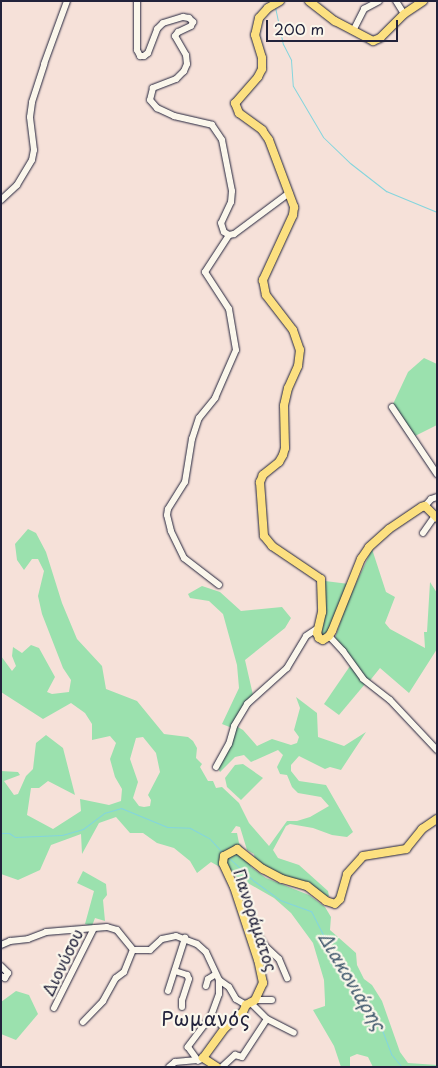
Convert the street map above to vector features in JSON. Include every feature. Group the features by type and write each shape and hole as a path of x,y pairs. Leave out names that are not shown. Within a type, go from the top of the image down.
{"main road":[{"path":"309,1 326,15 371,40 376,40 404,14 423,1"},
{"path":"278,2 268,8 259,18 255,30 262,69 258,77 236,103 239,114 265,134 294,207 293,215 265,276 263,285 266,295 296,335 300,360 288,388 284,406 285,448 281,459 261,479 266,540 321,579 322,612 318,628 319,638 323,640 329,636 367,549 389,529 425,506 436,517"},
{"name":"Πανοράματος","path":"200,1060 225,1028 243,1012 262,983 258,960 234,887 223,863 226,855 234,850 240,851 262,869 282,879 307,886 326,901 334,904 340,899 346,876 363,856 406,849 422,829 437,819"},
{"path":"200,1060 217,1067"}],"street":[{"path":"1,200 16,185 32,160 34,150 30,117 32,102 67,1"},
{"path":"137,1 137,50 142,56 148,53 157,29 163,23 183,18 190,18 193,22 191,26 178,32 175,36 186,55 187,64 184,71 176,79 153,88 150,100 157,108 174,116 205,122 216,129 224,148 231,177 232,202 221,224 224,232 229,235"},
{"path":"353,31 364,9 379,1"},
{"path":"396,1 404,14"},
{"path":"220,585 184,558 171,531 167,515 168,509 185,482 192,439 199,418 215,398 236,350 229,309 205,272 229,235 236,232 289,193"},
{"path":"392,407 437,474"},
{"path":"425,506 431,499 437,497"},
{"path":"423,533 436,517"},
{"path":"216,767 229,744 234,726 247,704 287,668 306,636 318,628"},
{"path":"329,636 343,650 363,679 390,700 437,750"},
{"path":"241,910 265,946 278,959 287,978"},
{"path":"1,945 10,941 28,939 46,932 107,927 116,930 133,950 150,950 162,939 176,936 185,938 206,952 218,977 236,999 250,1002 272,1000"},
{"name":"Διονύσου","path":"54,1008 94,928"},
{"path":"168,991 185,938"},
{"path":"83,1022 103,1001 116,978 124,972 133,950"},
{"path":"1,966 8,974 5,978 1,976"},
{"path":"175,971 187,975 189,979 182,1000 182,1007"},
{"path":"206,986 208,980 218,977"},
{"path":"200,1060 188,1047 211,1016 219,994 218,977"},
{"path":"250,1002 266,1019 294,1033"},
{"path":"211,1016 225,1028"},
{"path":"222,1067 235,1055 242,1057 266,1019"},
{"path":"169,1067 175,1062 200,1060"}],"green space":[{"path":"424,358 437,364 437,425 415,436 393,404 408,372"},
{"path":"28,529 36,533 46,552 62,603 77,639 102,666 106,689 137,701 164,734 188,737 193,741 197,748 196,758 202,764 200,767 208,781 213,781 216,788 222,787 239,803 249,823 269,846 287,821 297,821 310,817 329,806 321,797 298,793 292,787 287,775 280,774 277,767 283,755 278,750 251,762 244,755 235,757 220,772 218,768 236,726 243,730 257,746 272,739 291,745 297,743 299,737 294,730 300,708 296,697 317,713 318,737 344,746 366,732 341,770 330,767 325,769 299,756 291,765 291,771 299,781 326,785 353,832 347,837 290,824 286,826 273,850 278,858 299,865 328,891 329,896 326,897 281,877 255,860 254,854 247,850 240,827 236,826 231,833 237,833 239,843 248,855 251,867 266,878 309,895 325,907 331,917 330,930 356,953 357,965 364,979 372,985 382,1001 400,1052 408,1063 437,1065 437,1067 373,1067 368,1057 357,1054 350,1057 350,1067 341,1067 334,1046 313,1010 325,1006 325,1001 324,980 313,943 291,913 274,898 211,862 197,873 190,861 174,848 157,843 143,833 130,833 116,817 99,823 82,854 81,834 51,845 40,870 18,880 1,874 1,771 18,772 20,775 4,781 14,795 18,794 26,776 33,769 36,743 46,735 63,748 75,795 48,781 39,788 31,788 27,815 53,829 81,811 80,799 109,805 121,801 122,789 115,777 110,759 116,743 110,736 92,740 92,724 85,713 71,703 43,719 1,692 1,656 12,671 16,666 12,656 13,647 22,653 31,645 39,648 55,677 47,692 52,694 69,692 71,680 63,668 42,614 38,596 44,571 38,559 32,559 24,570 17,560 15,544","holes":["143,737 156,753 160,772 148,795 151,800 150,806 139,806 133,798 138,782 130,759 136,738"]},
{"path":"372,549 386,592 395,597 385,623 390,629 425,648 424,632 427,632 430,582 437,593 437,649 409,693 380,668 368,683 335,638 347,603"},
{"path":"325,581 349,584 330,632 322,638 319,629"},
{"path":"202,586 220,592 241,611 282,607 291,618 285,628 245,660 253,695 232,728 222,724 239,688 237,665 223,614 209,601 190,598 188,594"},
{"path":"350,666 365,684 339,715 324,704"},
{"path":"243,764 263,778 241,800 227,787 225,778 235,765"},
{"path":"83,871 106,884 107,895 103,900 105,921 95,918 92,926 85,924 94,891 77,883"},
{"path":"16,991 29,995 38,1014 16,1040 1,1034 1,1002"}],"waterway":[{"path":"275,7 283,44 291,60 293,86 323,137 350,163 386,191 437,212"},
{"name":"Διακονιάρης","path":"1,833 9,833 15,837 62,835 83,829 104,813 121,808 167,827 190,828 209,838 222,852"},
{"name":"Διακονιάρης","path":"229,858 254,881 280,900 311,911 341,970 382,1030 391,1054 402,1067"}],"district":[{"name":"Ρωμανός","path":"206,1019"}]}
